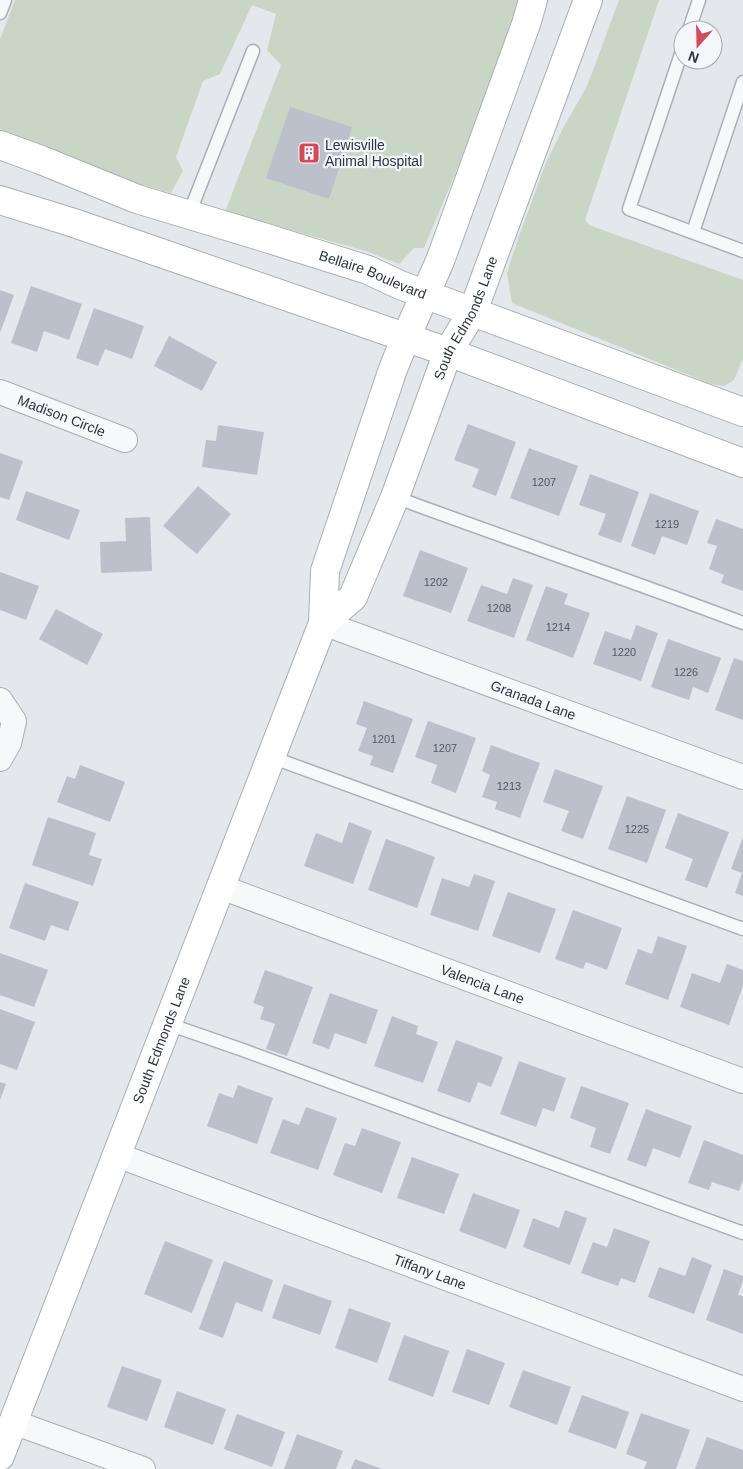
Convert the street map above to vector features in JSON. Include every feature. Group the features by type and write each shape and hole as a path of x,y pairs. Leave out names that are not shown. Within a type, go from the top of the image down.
{"main road":[{"name":"South Edmonds Lane","path":"0,1456 323,623 325,571 393,369 440,262 533,0"},
{"name":"South Edmonds Lane","path":"323,623 353,597 395,497 448,352 472,311 588,0"},
{"name":"Bellaire Boulevard","path":"0,145 137,199 368,270 426,294 742,410"},
{"path":"0,200 71,222 406,337 743,462"}],"street":[{"name":"Madison Circle","path":"0,392 125,440"},
{"name":"Granada Lane","path":"323,623 743,777"},
{"path":"0,700 14,721 9,743 0,759"},
{"name":"Valencia Lane","path":"221,887 743,1081"},
{"name":"Tiffany Lane","path":"117,1155 743,1389"},
{"path":"13,1422 143,1469"}],"lane":[{"path":"0,13 5,0"},
{"path":"692,20 699,0"},
{"path":"189,214 253,51"},
{"path":"676,70 629,209 743,251"},
{"path":"693,232 743,82"},
{"path":"395,497 743,623"},
{"path":"271,757 743,929"},
{"path":"168,1024 743,1234"}],"green space":[{"path":"15,0 521,0 458,167 424,248 414,248 399,264 366,251 225,212 281,65 267,50 276,14 252,5 220,74 203,81 176,157 183,171 171,193 136,183 0,131 0,39"},
{"path":"619,0 659,0 585,220 589,225 743,280 743,359 734,380 724,386 711,384 512,303 507,273 519,236 546,163 586,88"}],"building":[{"name":"Lewisville Animal Hospital","path":"290,107 352,127 329,199 266,178"},
{"path":"31,286 82,304 69,340 44,331 37,352 11,343"},
{"path":"0,290 14,295 0,333"},
{"path":"94,308 144,326 132,359 105,349 98,366 76,358"},
{"path":"169,336 217,362 202,391 154,366"},
{"path":"468,424 516,442 496,496 472,487 479,469 454,460"},
{"path":"218,425 264,432 257,475 202,467 206,440 216,441"},
{"path":"529,448 578,466 559,516 510,498"},
{"path":"0,453 23,461 9,500 0,497"},
{"path":"590,474 639,492 621,543 598,535 606,514 579,505"},
{"path":"198,486 231,514 197,554 163,526"},
{"path":"26,491 80,510 69,540 16,520"},
{"path":"650,493 699,511 687,545 662,536 655,555 631,546"},
{"path":"150,517 152,571 101,573 100,542 126,541 125,518"},
{"path":"716,519 743,529 743,591 721,583 724,575 709,569 717,546 707,543"},
{"path":"420,550 468,568 451,613 403,596"},
{"path":"0,572 39,586 26,620 0,610"},
{"path":"513,578 533,585 514,638 467,621 481,585 507,594"},
{"path":"546,586 568,594 564,604 590,613 573,658 526,640"},
{"path":"56,609 103,634 87,665 39,639"},
{"path":"636,625 658,633 641,681 593,664 605,631 631,640"},
{"path":"668,639 721,658 708,693 693,687 689,700 651,687"},
{"path":"734,658 743,661 743,720 715,710"},
{"path":"364,701 413,719 393,773 370,765 373,756 358,751 367,728 356,724"},
{"path":"428,721 476,738 456,793 431,783 437,765 415,757"},
{"path":"491,745 540,763 520,818 495,809 497,802 482,797 490,775 482,771"},
{"path":"80,765 125,782 110,822 57,802 67,776 75,779"},
{"path":"555,769 603,786 583,839 561,831 569,811 543,802"},
{"path":"627,796 666,810 647,863 608,849"},
{"path":"678,813 729,832 707,888 685,880 693,859 665,848"},
{"path":"48,817 96,833 89,855 102,859 93,886 32,865"},
{"path":"349,822 372,831 353,884 304,866 316,833 342,843"},
{"path":"743,837 743,896 735,893 742,873 731,869"},
{"path":"386,839 435,857 417,908 368,890"},
{"path":"474,874 495,881 478,931 430,915 442,878 469,887"},
{"path":"25,883 79,902 68,931 51,925 45,941 9,928"},
{"path":"508,892 556,909 540,953 492,936"},
{"path":"573,910 622,928 607,970 586,962 583,969 555,959"},
{"path":"658,936 687,946 668,1000 625,984 638,949 652,954"},
{"path":"0,953 48,970 34,1007 0,995"},
{"path":"727,964 743,970 743,986 729,1025 680,1007 692,973 720,983"},
{"path":"265,970 313,987 287,1056 266,1049 275,1024 260,1019 264,1007 253,1003"},
{"path":"330,993 378,1010 366,1044 335,1033 329,1049 312,1043"},
{"path":"0,1009 35,1022 17,1070 0,1064"},
{"path":"392,1016 418,1026 416,1034 438,1042 423,1083 374,1066"},
{"path":"456,1040 503,1057 491,1087 478,1082 470,1103 437,1091"},
{"path":"519,1061 566,1078 554,1112 543,1108 536,1127 500,1114"},
{"path":"0,1082 6,1084 0,1100"},
{"path":"238,1085 273,1098 257,1144 207,1126 219,1093 233,1098"},
{"path":"581,1086 629,1103 610,1154 590,1147 596,1128 570,1118"},
{"path":"306,1107 337,1118 318,1170 270,1153 283,1119 299,1125"},
{"path":"646,1109 692,1126 680,1158 653,1148 646,1167 627,1160"},
{"path":"362,1128 401,1142 382,1193 333,1175 345,1143 355,1146"},
{"path":"704,1140 743,1155 743,1180 739,1191 712,1182 709,1190 688,1183"},
{"path":"412,1157 459,1174 444,1214 397,1198"},
{"path":"473,1193 520,1210 506,1249 459,1231"},
{"path":"565,1210 587,1218 570,1265 523,1247 533,1218 559,1228"},
{"path":"614,1228 650,1241 635,1283 621,1278 618,1286 581,1273 593,1242 607,1247"},
{"path":"165,1241 213,1260 192,1313 144,1294"},
{"path":"692,1257 712,1265 694,1314 648,1297 659,1267 685,1276"},
{"path":"224,1261 273,1280 262,1312 236,1302 223,1338 199,1329"},
{"path":"724,1269 743,1276 738,1295 743,1296 743,1334 706,1320"},
{"path":"284,1284 332,1301 320,1335 272,1318"},
{"path":"349,1308 391,1323 377,1363 335,1348"},
{"path":"404,1335 449,1351 433,1397 388,1380"},
{"path":"467,1349 505,1363 489,1405 452,1392"},
{"path":"122,1366 162,1380 147,1421 107,1407"},
{"path":"523,1370 571,1387 557,1425 509,1407"},
{"path":"177,1391 226,1409 213,1445 164,1427"},
{"path":"582,1395 629,1412 616,1449 568,1432"},
{"path":"641,1413 690,1430 676,1469 644,1469 647,1462 626,1454"},
{"path":"237,1414 285,1432 272,1467 224,1449"},
{"path":"297,1434 343,1451 336,1469 284,1469"},
{"path":"707,1437 743,1450 743,1469 695,1469"},
{"path":"355,1459 382,1469 351,1469"}],"place":[{"name":"Lewisville Animal Hospital","path":"309,153"}]}
